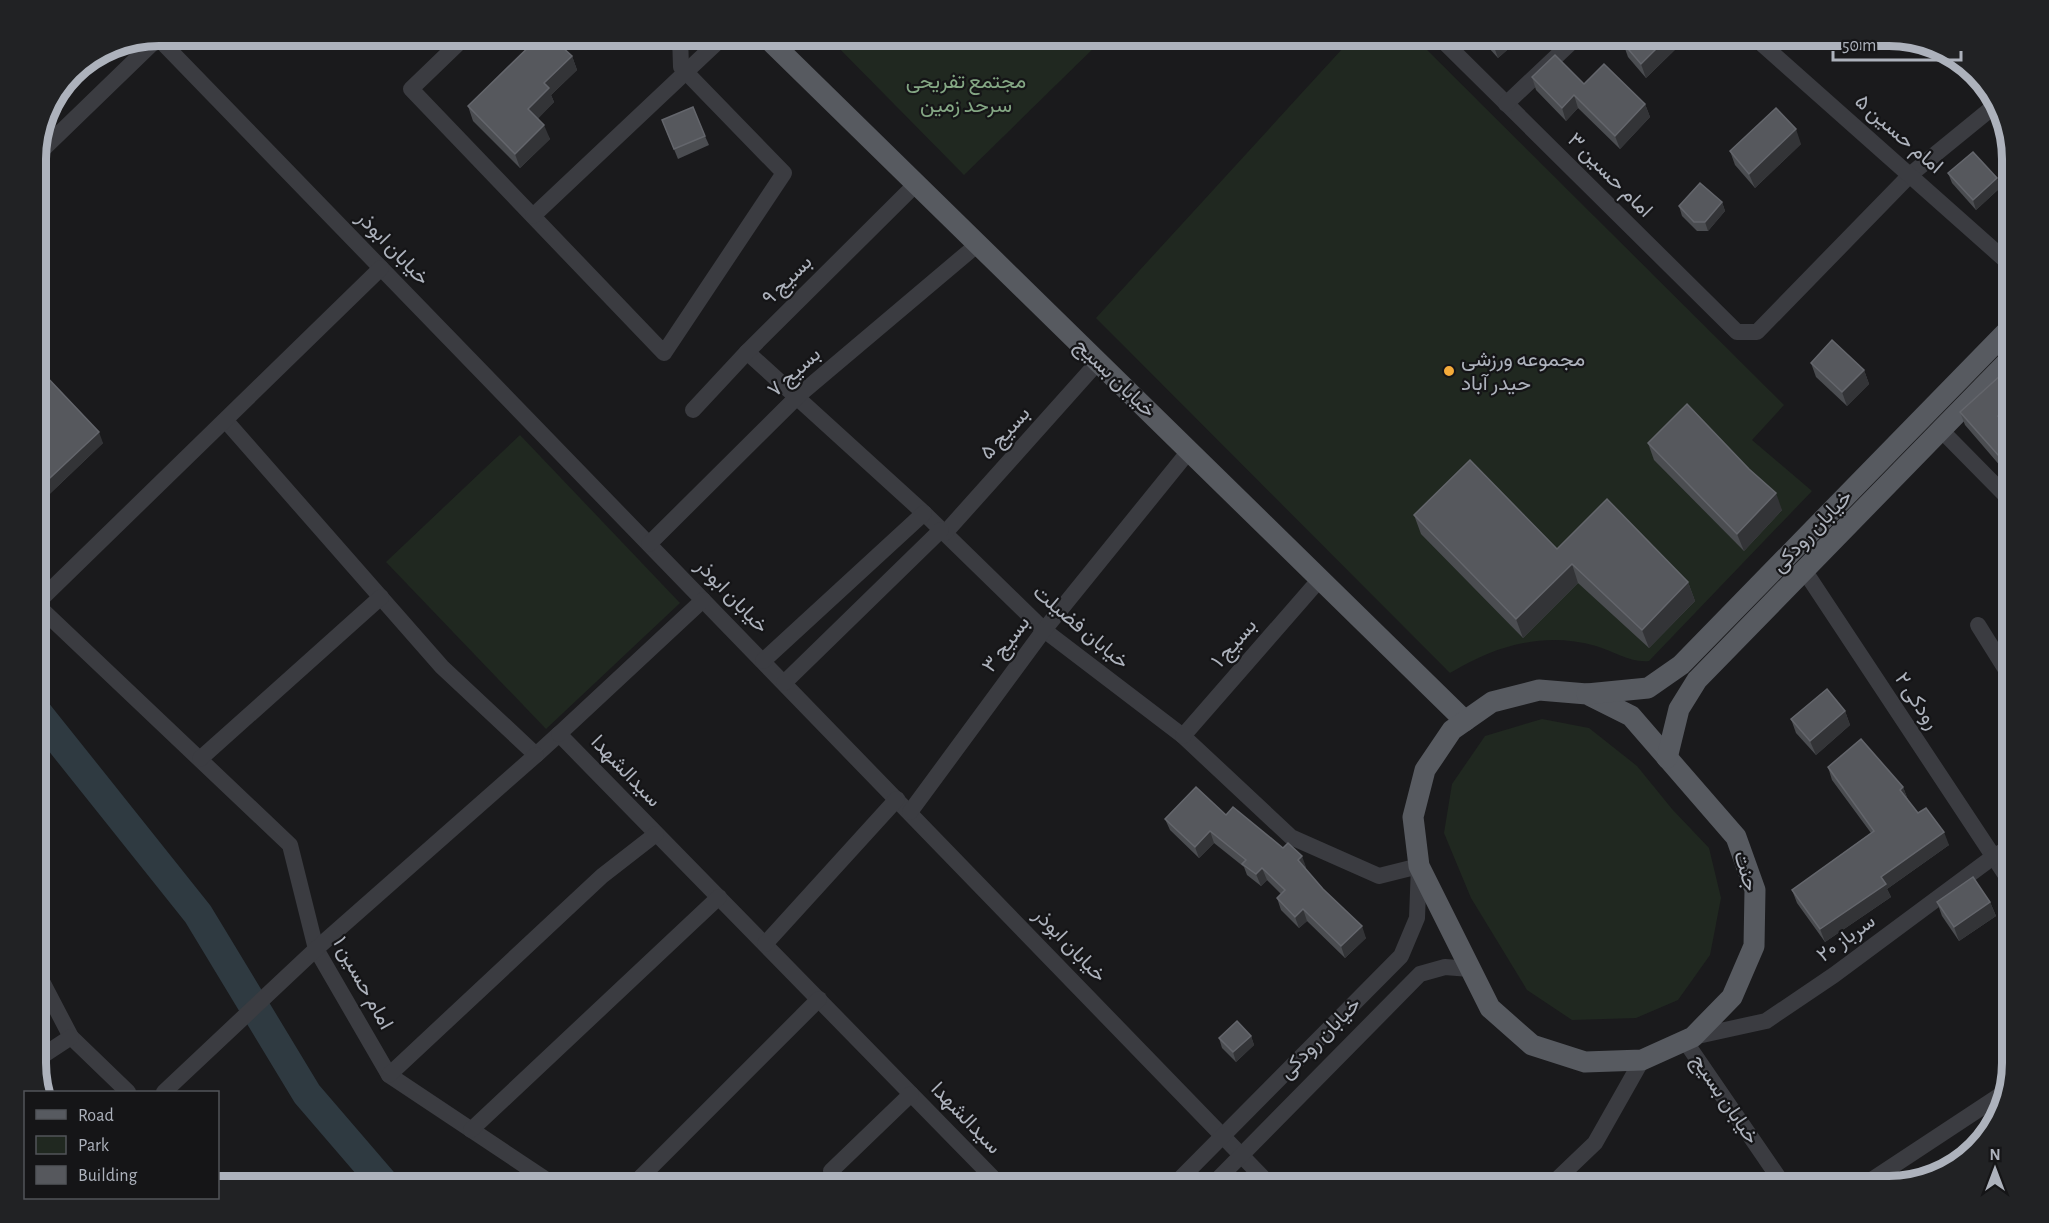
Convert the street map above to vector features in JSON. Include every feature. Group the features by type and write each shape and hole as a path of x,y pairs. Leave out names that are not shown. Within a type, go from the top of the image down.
{"main road":[{"name":"خیابان بسیج","path":"776,47 1465,721"},
{"name":"خیابان رودکی","path":"1587,694 1648,688 1681,665 2002,336"},
{"name":"خیابان رودکی","path":"1667,758 1679,709 1696,680 2002,367"},
{"name":"جنت","path":"1539,690 1587,694 1631,716 1736,837 1755,890 1754,946 1732,997 1689,1039 1642,1060 1586,1062 1532,1045 1490,1008 1419,866 1413,817 1425,770 1452,730 1492,702 1539,690"}],"street":[{"name":"امام حسین ۳","path":"1448,46 1737,332 1757,332 1911,174"},
{"path":"1506,104 1567,46"},
{"name":"امام حسین ۵","path":"1765,46 2002,257"},
{"name":"خیابان ابوذر","path":"169,47 1262,1176"},
{"path":"455,47 411,89 664,353 784,173 681,68 680,47"},
{"path":"534,216 712,47"},
{"path":"48,144 148,48"},
{"path":"1911,174 1990,109"},
{"name":"بسیج ۹","path":"693,410 747,352 916,184"},
{"name":"بسیج ۷","path":"649,543 798,396 978,244"},
{"path":"47,593 381,268"},
{"name":"خیابان فضیلت","path":"747,352 924,513 1044,630 1183,736 1292,837 1379,876 1419,866"},
{"name":"بسیج ۵","path":"784,682 943,532 1098,362"},
{"path":"226,421 442,667 536,755"},
{"path":"1941,430 2002,492"},
{"name":"بسیج ۳","path":"910,812 1044,630 1189,451"},
{"path":"763,661 924,513"},
{"name":"رودکی ۲","path":"1804,570 2002,870"},
{"name":"بسیج ۱","path":"1183,736 1320,579"},
{"path":"200,759 381,597"},
{"path":"559,734 703,600"},
{"name":"امام حسین ۱","path":"47,614 290,845 316,949 389,1075 540,1176"},
{"path":"1978,625 2002,663"},
{"name":"سیدالشهدا","path":"165,1091 316,949 559,734 991,1176"},
{"path":"765,944 897,799"},
{"path":"389,1075 602,876 656,834"},
{"name":"سرباز ۲۰","path":"1689,1039 1766,1021 1834,975 2002,852"},
{"name":"خیابان رودکی","path":"1183,1176 1401,956 1417,918 1419,866"},
{"path":"471,1130 719,897"},
{"name":"خیابان رودکی","path":"1221,1176 1420,974 1445,967 1470,969"},
{"path":"47,991 71,1037 127,1091"},
{"path":"642,1176 819,999"},
{"path":"47,1053 71,1037"},
{"name":"خیابان بسیج","path":"1689,1039 1778,1176"},
{"path":"1560,1176 1595,1143 1642,1060"},
{"path":"831,1171 911,1094"},
{"path":"1878,1176 1998,1097"}],"green space":[{"name":"مجتمع تفریحی سرحد زمین","path":"1095,46 964,175 837,47"},
{"name":"مجموعه ورزشی حیدر آباد","path":"1345,46 1423,46 1784,405 1752,440 1812,491 1649,661 1628,658 1596,646 1576,642 1538,641 1484,655 1450,673 1096,318"},
{"path":"520,435 680,603 546,729 386,562"},
{"path":"1542,719 1589,728 1637,766 1672,809 1709,848 1721,898 1710,955 1678,1000 1636,1018 1572,1020 1527,990 1471,898 1444,833 1452,784 1485,736"}],"building":[{"path":"1626,46 1659,46 1641,64"},
{"path":"529,47 562,47 572,56 544,83 549,88 528,109 544,125 515,154 468,106"},
{"path":"1555,55 1584,84 1604,64 1645,104 1615,136 1574,95 1562,108 1532,77"},
{"path":"693,107 705,136 674,149 662,120"},
{"path":"1776,108 1796,129 1749,174 1730,151"},
{"path":"1973,152 1997,178 1973,200 1948,173"},
{"path":"1700,183 1722,202 1705,222 1694,222 1679,206"},
{"path":"1832,340 1864,370 1842,392 1811,363"},
{"path":"2002,374 2002,413 1998,416 2002,421 2002,452 1998,455 1960,412"},
{"path":"47,377 99,432 47,481"},
{"path":"1687,404 1749,469 1776,493 1737,534 1648,443"},
{"path":"1470,460 1557,549 1607,499 1688,582 1642,630 1572,564 1516,619 1414,515"},
{"path":"1827,689 1845,711 1810,741 1791,719"},
{"path":"1861,739 1903,787 1900,790 1918,813 1926,808 1944,832 1881,877 1886,884 1820,929 1792,890 1874,831 1828,767"},
{"path":"1196,787 1226,815 1233,807 1283,848 1288,843 1302,856 1298,860 1323,889 1362,926 1341,946 1303,909 1295,917 1277,898 1285,890 1262,868 1256,874 1242,864 1246,860 1210,831 1195,847 1165,819"},
{"path":"1973,877 1990,902 1954,927 1937,902"},
{"path":"1237,1021 1251,1036 1233,1052 1219,1038"}],"waterway":[{"path":"47,725 198,914 307,1094 378,1176"}],"place":[{"name":"مجموعه ورزشی حیدر آباد","path":"1449,371"}]}
